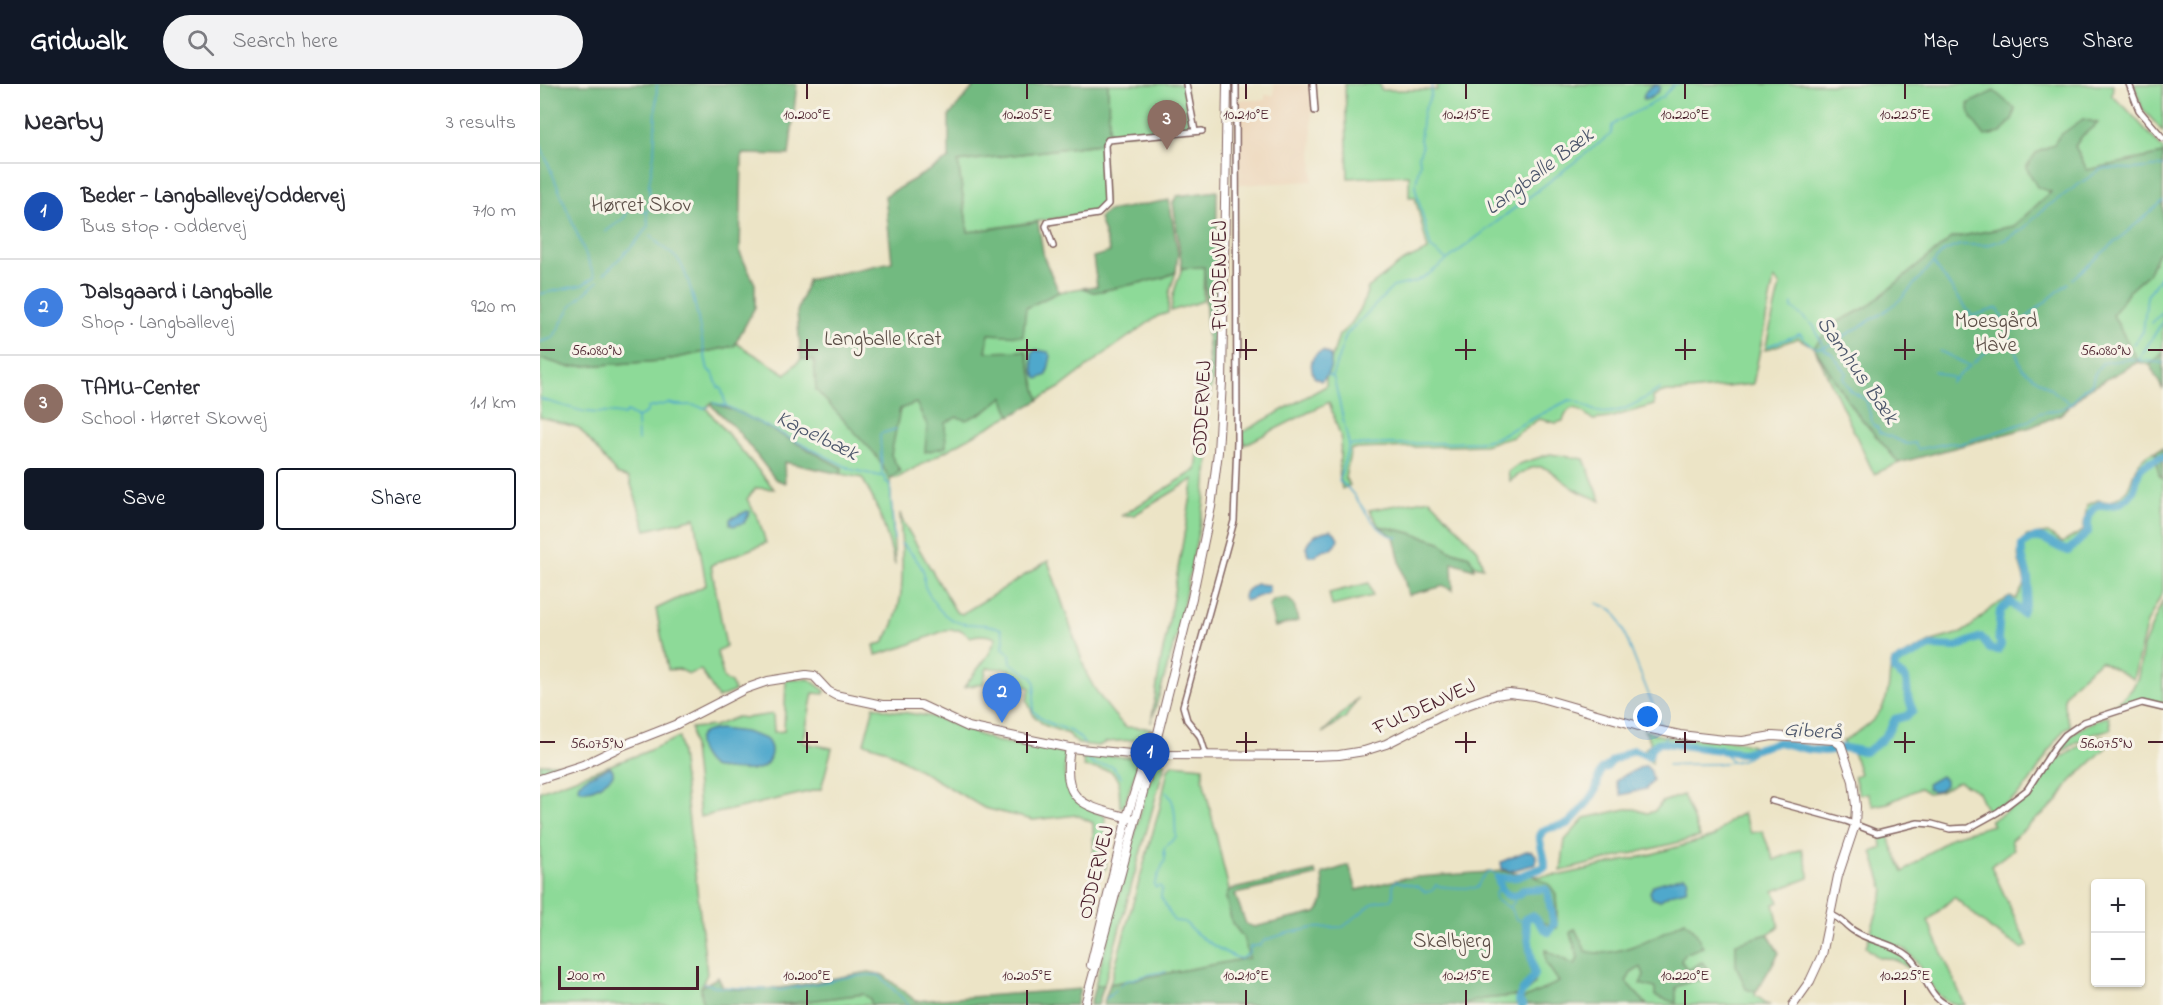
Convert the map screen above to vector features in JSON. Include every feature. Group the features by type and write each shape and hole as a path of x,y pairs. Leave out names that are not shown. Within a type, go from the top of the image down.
{"street":[{"path":"1053,246 1046,226 1048,222 1098,214 1108,204 1105,145 1108,140 1199,131 1186,84"},
{"name":"ODDERVEJ","path":"1083,1005 1131,818 1146,781 1203,549 1218,452 1222,382 1224,132 1222,84"},
{"name":"ODDERVEJ","path":"1224,132 1227,84"},
{"name":"FULDENVEJ","path":"1206,755 1200,736 1187,720 1183,706 1235,512 1238,442 1236,84"},
{"path":"1313,84 1315,111"},
{"path":"2129,84 2139,110 2163,138"},
{"path":"540,779 583,765 624,745 675,725 745,689 768,681 807,675 814,676 828,691 835,694 882,705 921,705 968,727 1070,748 1141,755"},
{"name":"FULDENVEJ","path":"1158,755 1313,756 1364,751 1386,744 1467,705 1495,695 1509,693 1534,696 1642,727 1680,735 1733,741 1786,736 1834,740 1843,748 1853,781 1856,806 1855,825 1838,876 1818,968 1793,1005"},
{"path":"1772,801 1877,833 1918,823 1950,829 1969,828 1998,812 2027,790 2055,747 2066,735 2084,722 2142,703 2163,708"},
{"path":"1070,748 1067,777 1075,796 1082,803 1093,808 1131,818"},
{"path":"1831,915 1837,917 1855,932 1905,953 1917,967 1930,991 1947,1005"}],"shaded area":[{"path":"1274,84 1311,85 1313,181 1238,185 1238,100 1265,100 1265,95 1274,95"}],"green space":[{"name":"Hørret Skov","path":"540,84 797,84 789,155 742,154 740,253 755,284 755,307 734,346 661,361 568,367 540,358"},
{"name":"Langballe Krat","path":"976,84 1108,84 1109,135 1098,144 958,162 968,232 1038,222 1044,258 1059,292 1026,308 1023,336 989,334 986,352 1026,351 1039,400 1011,416 1003,397 986,411 966,420 957,417 945,423 946,447 925,452 927,425 916,403 900,409 891,455 900,471 890,479 875,454 816,390 814,360 801,359 797,312 808,280 892,262 885,196 949,159 949,116"},
{"path":"1108,84 1184,84 1191,120 1190,128 1109,135"},
{"path":"1345,84 1380,84 1381,90 1437,90 1436,84 2113,84 2112,96 2163,149 2163,154 2087,170 2075,146 2082,136 2097,123 2083,119 2055,144 2036,153 2052,191 2014,226 1952,238 1867,307 1831,325 1814,348 1798,338 1765,350 1780,285 1774,279 1753,384 1662,392 1653,397 1654,405 1609,418 1593,420 1580,410 1572,408 1563,421 1556,423 1539,419 1511,438 1484,445 1351,449 1345,478 1350,485 1342,489 1339,473 1341,438 1329,402 1244,445 1243,432 1326,386 1326,377 1339,335 1351,324 1362,307 1368,288 1402,262 1428,250 1415,197 1409,197 1409,175 1348,178"},
{"path":"2134,84 2163,84 2163,132 2142,108"},
{"path":"1994,91 2015,109 2013,118 2001,133 1985,136 1971,118 1968,104"},
{"name":"Moesgård Have","path":"2083,119 2098,123 2082,136 2075,146 2087,170 2163,154 2163,249 2158,253 2148,274 2130,290 2113,315 2138,362 2088,389 2061,414 2031,427 1899,463 1854,410 1814,347 1832,325 1867,307 1952,238 2014,226 2051,192 2037,187 2026,167 2036,153 2054,144 2059,136"},
{"path":"1102,141 1105,202 1098,212 968,232 958,162 1098,144"},
{"path":"1217,191 1215,369 1209,369 1204,267 1182,268 1173,202 1177,196"},
{"path":"1169,200 1178,253 1176,272 1162,278 1101,291 1093,292 1082,288 1097,286 1093,257 1110,252 1099,218 1108,211"},
{"path":"2163,249 2163,363 2150,365 2138,362 2113,315 2130,290 2148,274 2158,253"},
{"path":"1204,266 1203,301 1171,311 1173,295 1182,268"},
{"path":"1176,272 1169,293 1168,313 1158,316 1061,387 897,478 890,479 895,565 882,520 862,478 841,474 842,468 741,413 710,404 706,408 774,489 756,488 747,499 759,520 766,543 711,565 726,646 717,652 724,679 731,683 735,691 718,698 701,670 689,674 679,669 668,670 656,609 706,585 695,518 646,530 629,478 617,474 579,428 540,417 540,358 568,367 661,361 734,346 736,343 786,374 801,359 851,364 1026,308 1059,292 1082,288 1093,292 1101,291 1162,278"},
{"path":"1816,351 1854,410 1899,463 1874,474"},
{"path":"2163,353 2163,390 2150,365"},
{"path":"1209,369 1215,369 1205,420 1209,453 1204,504 1177,634 1151,723 1194,479 1134,515 1121,516 1196,470 1204,402 1210,379"},
{"path":"710,404 741,413 842,468 841,474 784,462 785,483 775,479 737,430"},
{"path":"2163,448 2163,479 2159,475 2156,451"},
{"path":"2155,451 2159,475 2163,479 2163,591 2147,623 2133,679 2100,661 2079,678 2064,699 2071,727 2067,727 2061,734 2022,791 1988,814 1978,792 1959,781 1940,791 1928,793 1920,788 1888,803 1873,806 1868,794 1859,794 1854,776 1860,774 1853,752 1846,750 1843,741 1878,715 1886,699 1892,661 1932,641 1961,633 1992,607 2010,597 2016,599 2025,584 2018,555 2026,536 2048,533 2062,543 2083,531 2087,505 2098,500 2109,502 2125,492 2138,464 2144,457"},
{"path":"1550,454 1584,459 1601,501 1575,489 1544,468 1531,468 1510,481 1508,472 1519,464"},
{"path":"1430,499 1478,550 1483,567 1474,565 1469,556 1449,550 1440,542 1379,526 1369,510"},
{"path":"900,513 956,612 962,614 1048,561 1087,675 1104,702 1125,727 1151,728 1145,739 1107,742 1098,746 1078,744 1068,734 1044,725 1034,716 1027,701 1030,688 1020,683 1009,669 987,668 983,684 964,687 989,654 996,638 983,635 970,637 961,630 946,630 876,655 874,645 883,643 891,629 900,597 902,563"},
{"path":"1379,526 1440,542 1449,550 1469,556 1474,569 1452,562 1453,590 1444,586 1408,595 1394,537"},
{"path":"1369,583 1373,596 1332,606 1329,593"},
{"path":"1287,598 1294,604 1298,621 1275,627 1269,606 1274,600"},
{"path":"2163,600 2163,706 2148,702 2133,702 2103,712 2120,701 2132,689 2138,677 2143,647"},
{"path":"809,679 825,691 824,694 813,693 803,743 832,748 821,789 700,817 691,728 714,726 737,717 773,714 774,732 784,731 786,680"},
{"path":"1358,698 1345,718 1322,733"},
{"path":"874,706 934,717 995,741 1066,753 1064,774 1070,791 1085,806 1105,816 1106,868 1101,871 1094,867 1093,823 1077,815 1033,820 984,808 884,749 864,743"},
{"path":"2109,716 2111,729 2089,735 2050,759 2075,732"},
{"path":"1644,730 1673,737 1735,741 1763,750 1743,756 1659,745 1653,749 1652,763 1648,760 1644,750 1650,744 1650,740"},
{"path":"2102,736 2111,743 2070,782 2057,802 2011,840 2014,849 1991,866 2028,946 2022,949 1992,930 1954,897 1928,921 1965,1005 1952,1003 1942,998 1909,953 1899,946 1897,951 1909,960 1916,971 1914,972 1893,959 1879,958 1866,947 1884,890 1872,852 1882,848 1881,837 1888,836 1903,872 1953,836 1993,825 1990,820 2030,794 2048,766 2086,742"},
{"path":"679,737 707,974 701,987 706,1005 540,1005 540,791 643,753"},
{"path":"1082,754 1140,758 1124,806 1120,807 1119,781 1111,771 1084,767"},
{"path":"1160,757 1165,764 1104,985 1095,986 1155,758"},
{"path":"540,764 571,764 540,774"},
{"path":"1172,764 1203,767 1203,779 1229,890 1226,898 1232,923 1243,937 1249,958 1110,984 1160,807 1168,769"},
{"path":"1683,795 1700,837 1561,871 1565,840 1585,818 1626,809 1652,812 1662,802"},
{"path":"1743,813 1751,833 1762,831 1774,860 1802,849 1809,874 1809,878 1774,891 1779,902 1774,904 1779,927 1768,934 1736,944 1746,989 1756,992 1755,995 1769,1005 1647,1005 1626,982 1631,973 1641,967 1651,983 1676,1002 1675,987 1706,978 1695,967 1688,970 1681,961 1684,954 1685,921 1637,945 1598,954 1586,952 1575,929 1570,933 1578,957 1575,966 1546,950 1546,963 1560,982 1521,1000 1519,1005 1459,1005 1483,999 1522,995 1525,921 1533,917 1557,927 1557,903 1554,892 1550,886 1535,876 1562,875 1645,856 1713,837 1732,819"},
{"name":"Skalbjerg","path":"1349,865 1357,890 1404,878 1504,871 1530,874 1549,884 1556,894 1557,928 1533,918 1525,922 1535,984 1522,995 1483,999 1459,1005 1103,1005 1110,984 1249,958 1243,937 1232,923 1226,898 1229,890 1315,871 1316,876 1235,894 1246,924 1254,927 1316,913 1323,900 1322,874"},
{"path":"1685,921 1695,931 1703,947 1684,954 1681,961 1688,970 1702,962 1708,969 1706,979 1691,981 1676,987 1676,1003 1655,996 1655,988 1640,984 1644,975 1641,967 1631,973 1626,982 1647,1005 1519,1005 1521,1000 1559,982 1546,963 1545,950 1575,965 1578,957 1570,933 1575,929 1586,951 1598,953 1637,945"},
{"path":"1768,934 1779,953 1756,992 1746,989 1736,965 1736,943"},
{"path":"869,972 883,975 916,1001 1080,989 1076,1005 872,1005 870,999 863,994 777,1005 706,1005 702,1002 701,987 718,977 723,987 758,989 796,986"},
{"path":"1104,985 1098,1005 1090,1005 1095,986"},
{"path":"864,994 870,999 872,1005 777,1005"}],"water":[{"path":"1657,85 1660,87 1659,90 1648,99 1643,100 1647,90"},
{"path":"1036,350 1048,352 1051,356 1047,375 1038,379 1032,363 1032,353"},
{"path":"1323,351 1330,355 1331,366 1321,381 1314,377 1311,365 1315,355"},
{"path":"747,511 750,512 744,523 733,526 730,524 730,519"},
{"path":"1331,530 1338,538 1336,545 1332,549 1321,551 1316,556 1309,556 1307,545 1309,541 1316,535"},
{"path":"1256,584 1269,585 1269,593 1245,601 1243,596"},
{"path":"719,729 745,732 766,739 771,748 770,758 760,769 754,770 712,767 701,753 698,739 705,732"},
{"path":"1645,765 1651,771 1653,781 1646,789 1621,795 1616,781"},
{"path":"610,767 613,775 601,785 588,790 578,789 579,783 589,776"},
{"path":"1941,776 1945,780 1945,785 1939,790 1932,791 1928,788 1927,784"},
{"path":"1526,851 1532,851 1536,855 1536,864 1510,871 1502,869 1501,862"},
{"path":"1684,876 1688,879 1686,890 1670,894 1659,901 1652,898 1650,892 1653,885"}],"waterway":[{"path":"604,274 636,242 648,226 647,212 650,206 649,184 654,154 657,84"},
{"name":"Langballe Bæk","path":"1432,84 1431,95 1423,113 1420,140 1422,148 1415,187 1431,248 1446,259"},
{"name":"Langballe Bæk","path":"1332,376 1346,335 1393,287 1415,282 1429,274 1611,134 1612,126 1663,97 1674,84"},
{"path":"540,144 595,277 582,285 540,294"},
{"path":"1836,341 1901,299 1944,251 1960,245 1986,245 2004,240 2022,230 2045,208 2098,171 2106,168 2134,169 2163,166"},
{"path":"2072,279 2163,201"},
{"path":"605,232 624,218 630,207 647,212"},
{"path":"651,235 681,264 694,303 708,370 713,373 718,387 721,388 726,405"},
{"path":"1934,264 1972,316 1998,308 2009,333"},
{"path":"2163,271 2160,277 2163,289"},
{"path":"2133,344 2143,332 2147,296 2160,277"},
{"path":"540,342 553,338 571,306 598,281"},
{"path":"1999,341 2068,283"},
{"name":"Samhus Bæk","path":"1792,304 1792,308 1814,326 1824,349 1831,353 1847,373 1843,378 1851,391 1866,400 1873,425 1878,428 1879,432 1907,444 1915,443 1918,449 1950,443 1960,444 2027,422 2040,413 2061,409 2071,404 2084,389 2092,384 2094,375 2102,363 2129,359 2163,363"},
{"path":"2152,323 2163,312"},
{"path":"2139,359 2163,321"},
{"path":"1768,346 1800,334 1815,347 1819,348 1834,343"},
{"path":"2010,337 2022,368 2071,404"},
{"path":"1973,363 1995,344"},
{"path":"1940,351 1970,366 1951,382"},
{"path":"1934,371 1955,379"},
{"name":"Langballe Bæk","path":"1327,375 1334,379 1349,445 1339,481 1380,529 1389,535 1398,537"},
{"path":"1349,445 1479,442 1495,438 1569,400 1595,411 1607,413 1631,406 1660,389"},
{"name":"Kapelbæk","path":"540,399 587,412 624,415 627,412 637,418 647,412 648,408 669,403 708,407"},
{"name":"Kapelbæk","path":"713,403 726,406 853,470 885,477 886,482 890,484 894,540"},
{"path":"637,418 638,441"},
{"path":"882,474 880,434 896,429"},
{"name":"Giberå","path":"1522,1005 1519,1001 1520,997 1534,973 1525,919 1532,916 1548,932 1554,924 1545,889 1523,890 1519,894 1510,896 1501,887 1498,878 1517,877 1545,867 1540,838 1542,832 1565,825 1575,817 1594,794 1602,769 1633,750 1649,756 1651,748 1658,743 1742,753 1779,742 1824,751 1845,748 1865,752 1883,738 1895,719 1907,716 1913,711 1908,697 1906,679 1894,670 1895,663 1931,646 1956,647 1981,637 1990,649 1998,650 2001,645 1998,638 2000,611 2010,602 2022,613 2026,601 2028,579 2022,556 2022,545 2034,538 2040,538 2068,551 2088,532 2092,510 2099,505 2118,504 2126,499 2133,491 2141,468 2163,457"},
{"name":"Kapelbæk","path":"901,544 920,565 924,573 925,587 944,614 958,623 986,625 1001,629 1004,638 1003,648 1010,654 1011,663 1032,677 1035,683 1033,711 1045,721 1072,732 1084,744"},
{"name":"Langballe Bæk","path":"1597,603 1613,610 1618,617 1662,728"},
{"name":"Langballe Bæk","path":"1664,743 1665,736"},
{"path":"1668,765 1716,764 1741,760 1750,756 1757,749"},
{"path":"1722,751 1732,761"},
{"name":"Kapelbæk","path":"1087,760 1095,765 1112,766 1121,777"},
{"name":"Kapelbæk","path":"1166,792 1174,807 1176,837 1164,848 1165,860 1154,885 1156,888 1159,886 1162,888 1161,897 1174,921 1185,922 1210,944 1241,959 1249,953 1250,947 1260,945 1265,940 1313,928 1343,927 1372,904 1391,900 1393,884 1396,881 1419,887 1425,892 1432,891 1436,885 1477,888 1486,874 1492,872 1499,877"},
{"path":"1501,887 1495,893 1496,900 1510,908 1516,919 1524,922"},
{"path":"1510,907 1515,901"},
{"path":"1120,986 1125,981 1166,972"},
{"path":"704,983 719,987 781,990 847,977 879,975 909,1005"},
{"path":"1106,999 1115,990"}],"place":[{"name":"TAMU-Center","path":"1167,150"},
{"name":"Dalsgaard i Langballe","path":"1002,723"},
{"name":"Beder - Langballevej/Oddervej","path":"1150,783"}]}
